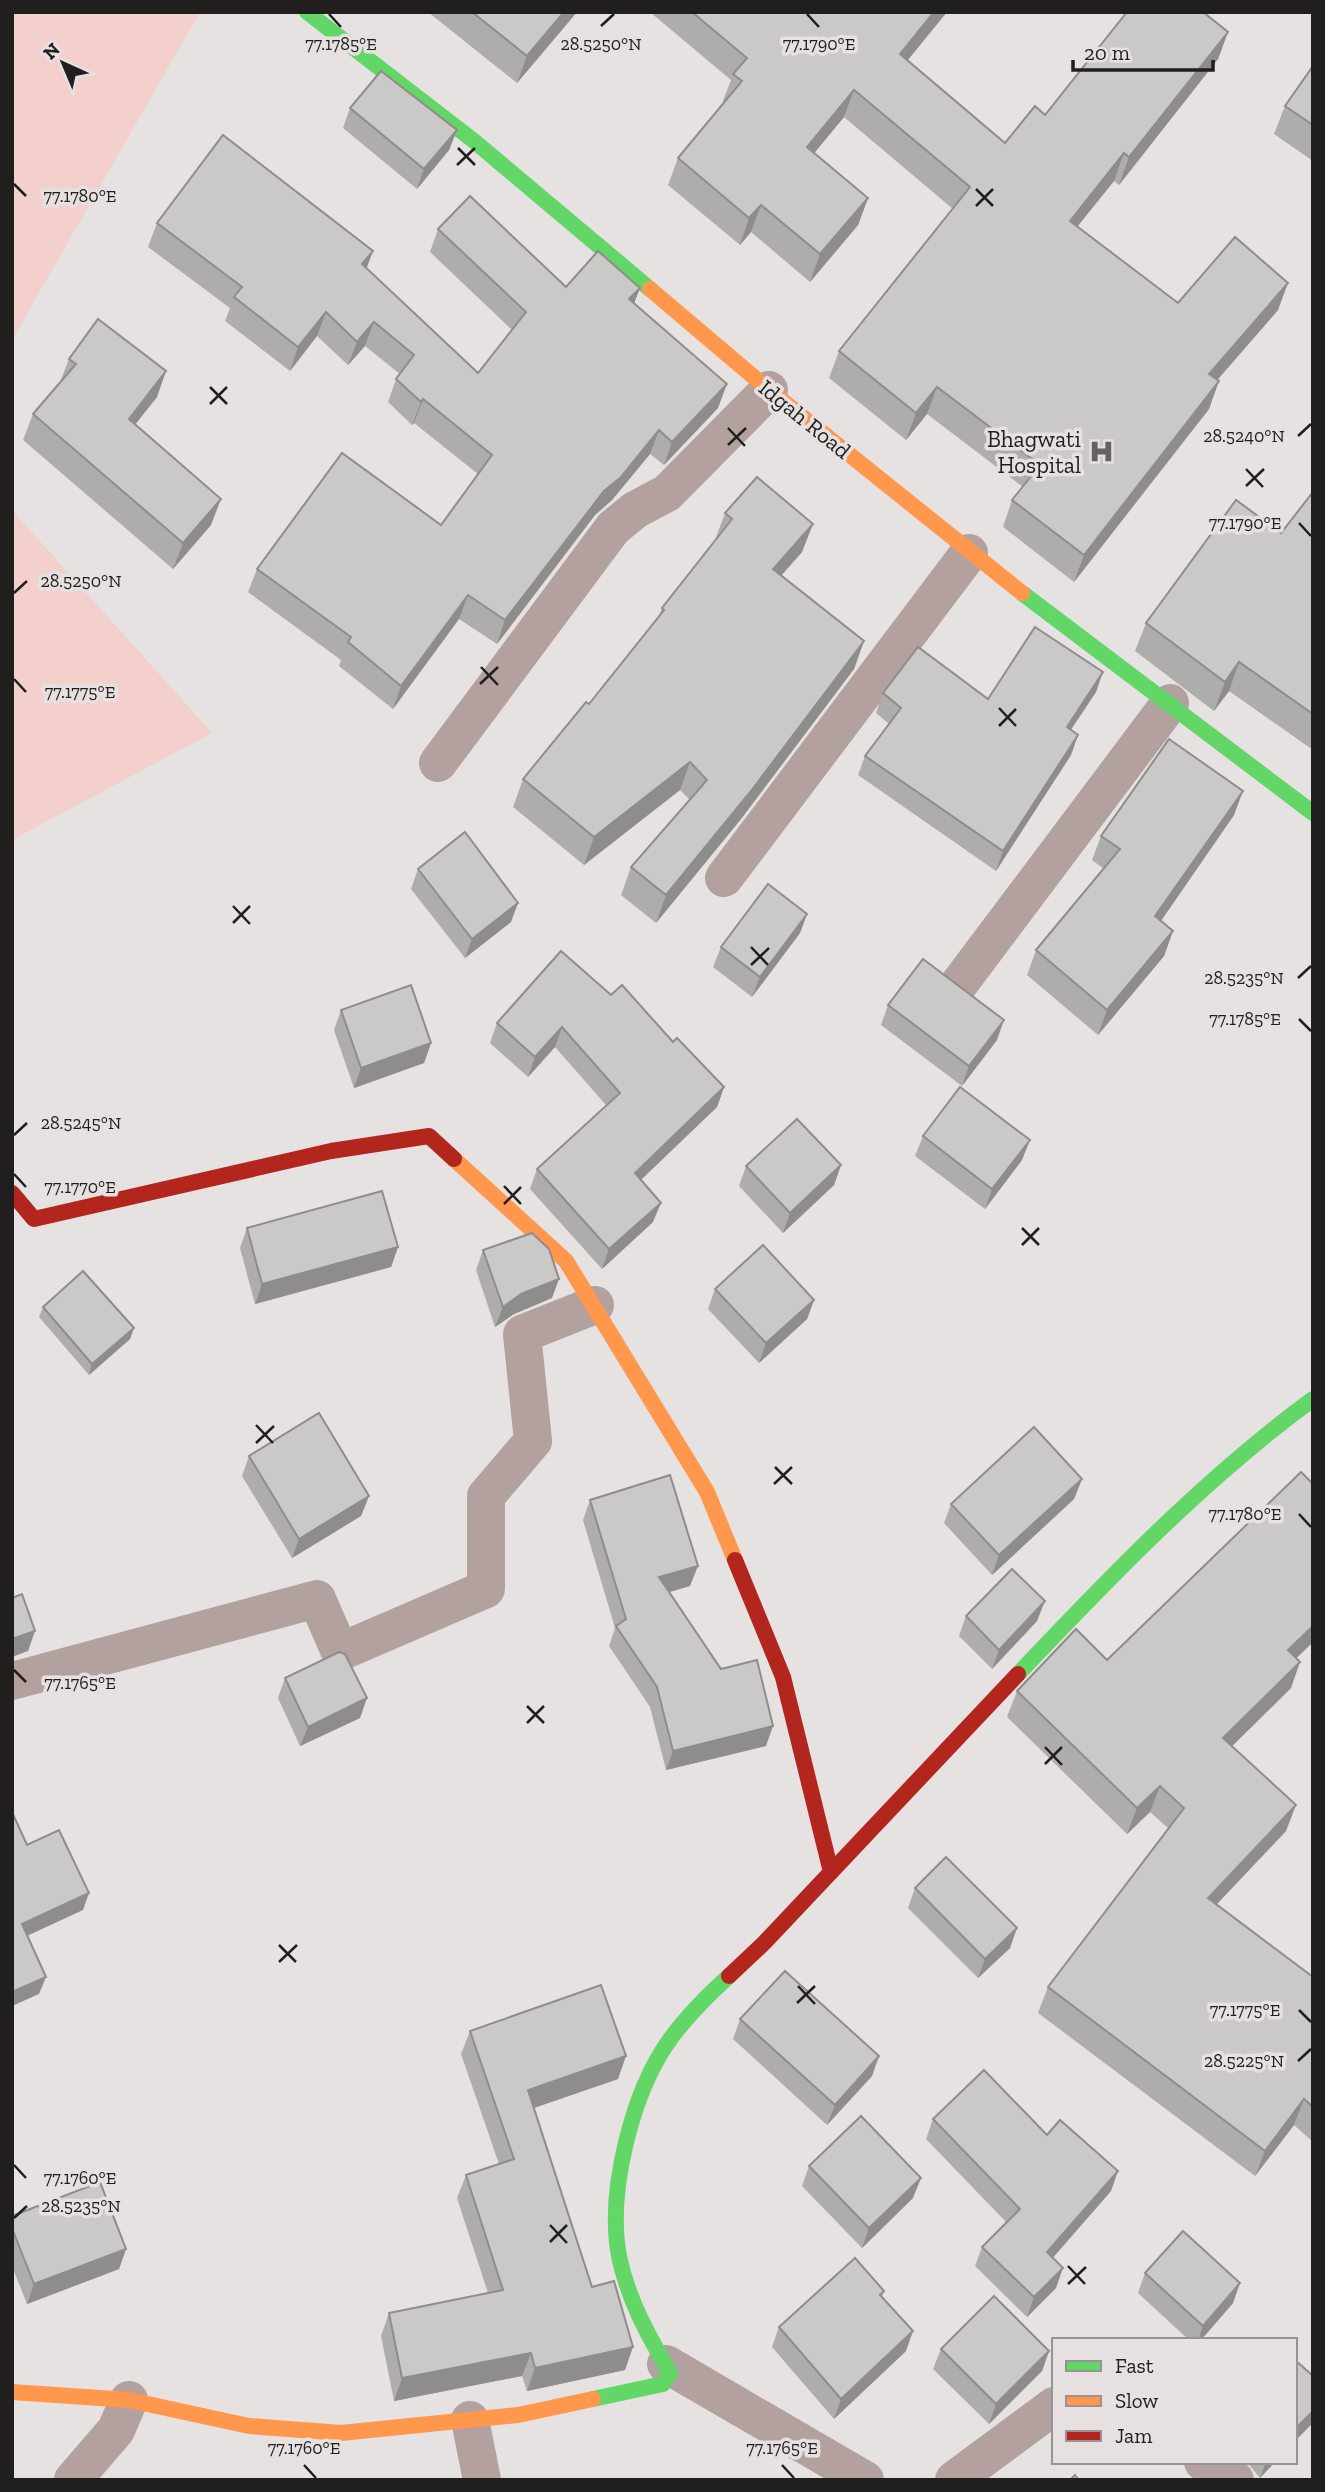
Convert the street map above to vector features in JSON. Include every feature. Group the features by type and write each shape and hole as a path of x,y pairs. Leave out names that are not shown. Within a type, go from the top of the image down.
{"street":[{"name":"Idgah Road","path":"307,12 474,141 769,390 969,553 1313,813"},
{"path":"438,763 613,528 635,510 667,493 769,390"},
{"path":"724,878 969,553"},
{"path":"960,984 1170,703"},
{"path":"12,1193 34,1219 331,1151 429,1136 566,1262 595,1305 707,1492 783,1677 831,1872"},
{"path":"12,1681 317,1599 340,1652 486,1589 486,1496 533,1441 522,1334 595,1305"},
{"path":"12,2392 129,2400 284,2431 341,2433 518,2415 657,2388 668,2379 666,2364 639,2319 620,2255 616,2207 630,2128 647,2081 670,2039 700,2003 831,1872 1083,1605 1210,1484 1279,1423 1313,1399"},
{"path":"666,2364 865,2480"},
{"path":"73,2480 116,2430 129,2400"},
{"path":"954,2480 1052,2407"},
{"path":"470,2420 482,2480"},
{"path":"1207,2464 1235,2480"}],"shaded area":[{"path":"12,12 200,12 12,340"},
{"path":"12,510 212,733 12,840"}],"building":[{"path":"472,12 564,12 527,56"},
{"path":"692,12 934,12 900,54 1005,143 1035,106 1045,115 1127,12 1203,12 1228,32 1129,157 1124,153 1070,221 1178,303 1235,237 1288,283 1209,374 1219,381 1084,555 1012,500 1040,465 937,387 916,413 839,351 970,187 854,90 807,147 868,198 820,254 761,205 749,218 678,158 742,81 733,74 747,58"},
{"path":"1313,66 1313,125 1285,106"},
{"path":"381,71 457,130 424,169 350,108"},
{"path":"223,135 373,251 362,264 478,373 526,312 438,229 470,196 566,287 598,251 640,288 629,299 727,384 672,442 659,430 621,477 604,491 505,620 468,595 401,686 348,642 351,637 257,569 342,453 441,525 492,455 423,399 421,402 396,379 414,355 374,322 357,342 326,312 298,347 234,297 242,287 157,223"},
{"path":"98,319 166,371 129,419 221,499 183,543 33,414 76,364 69,359"},
{"path":"757,477 813,524 773,569 864,641 751,791 666,895 631,867 707,780 690,762 594,837 523,779 586,702 589,704 664,610 662,608 732,519 725,513"},
{"path":"1313,492 1313,714 1239,662 1225,682 1146,623 1236,500 1281,533"},
{"path":"1035,627 1103,672 1067,727 1078,735 1003,851 865,756 901,708 883,693 918,647 988,699"},
{"path":"1169,739 1243,791 1155,916 1173,931 1107,1010 1036,950 1120,849 1101,836"},
{"path":"465,832 518,903 472,939 418,869"},
{"path":"768,884 807,914 760,977 721,947"},
{"path":"561,951 611,995 622,985 673,1042 677,1038 724,1087 635,1173 661,1203 609,1249 537,1169 620,1093 562,1027 535,1057 497,1023"},
{"path":"923,959 1004,1020 969,1066 888,1005"},
{"path":"411,985 431,1043 361,1068 341,1010"},
{"path":"960,1087 1030,1140 992,1189 923,1136"},
{"path":"797,1119 841,1165 790,1213 746,1166"},
{"path":"382,1191 398,1247 262,1284 247,1228"},
{"path":"532,1233 549,1249 559,1279 521,1294 503,1307 483,1250"},
{"path":"763,1245 814,1300 766,1343 715,1289"},
{"path":"83,1271 134,1328 92,1364 43,1307"},
{"path":"319,1413 369,1496 299,1539 249,1456"},
{"path":"1034,1427 1082,1479 999,1555 951,1504"},
{"path":"1301,1472 1313,1484 1313,1626 1288,1650 1300,1662 1223,1738 1296,1805 1208,1898 1313,1977 1313,2107 1304,2099 1265,2151 1048,1987 1184,1808 1160,1786 1137,1808 1017,1691 1076,1629 1107,1660"},
{"path":"670,1475 698,1566 659,1577 721,1669 757,1660 773,1726 673,1751 657,1687 616,1626 626,1619 590,1500"},
{"path":"1012,1569 1045,1601 999,1650 966,1616"},
{"path":"22,1594 35,1631 12,1639 12,1598"},
{"path":"339,1652 345,1654 367,1698 308,1727 285,1678"},
{"path":"12,1812 27,1845 59,1830 89,1893 22,1924 46,1977 12,1992"},
{"path":"946,1857 1017,1928 985,1959 915,1888"},
{"path":"785,1971 879,2056 835,2105 740,2019"},
{"path":"601,1985 626,2056 528,2090 592,2287 614,2281 633,2347 535,2368 531,2353 402,2378 389,2313 503,2290 466,2175 514,2159 470,2031"},
{"path":"984,2070 1047,2135 1060,2120 1118,2171 1047,2252 1063,2268 1034,2297 982,2247 1020,2209 933,2119"},
{"path":"861,2116 921,2178 869,2228 809,2166"},
{"path":"100,2182 126,2249 34,2284 12,2228 12,2216"},
{"path":"1183,2231 1240,2283 1203,2326 1145,2273"},
{"path":"855,2258 884,2291 880,2295 913,2331 841,2399 779,2327"},
{"path":"994,2296 1049,2351 996,2404 941,2349"},
{"path":"1297,2362 1313,2376 1313,2411 1297,2427"}],"traffic: fast":[{"path":"307,12 474,141 650,289"},
{"path":"1022,593 1313,813"},
{"path":"1018,1674 1123,1565 1196,1495 1313,1399"},
{"path":"593,2399 663,2384 670,2373 640,2317 623,2272 616,2230 620,2173 634,2113 657,2060 684,2021 729,1976"}],"traffic: slow":[{"path":"650,289 769,390 1022,593"},
{"path":"454,1159 566,1261 707,1492 735,1560"},
{"path":"12,2392 129,2400 249,2426 341,2433 518,2415 593,2399"}],"traffic: jam":[{"path":"12,1193 34,1219 331,1151 429,1136 454,1159"},
{"path":"735,1560 783,1677 831,1872"},
{"path":"729,1976 764,1943 1018,1674"}],"place":[{"name":"Bhagwati Hospital","path":"1101,452"}]}
